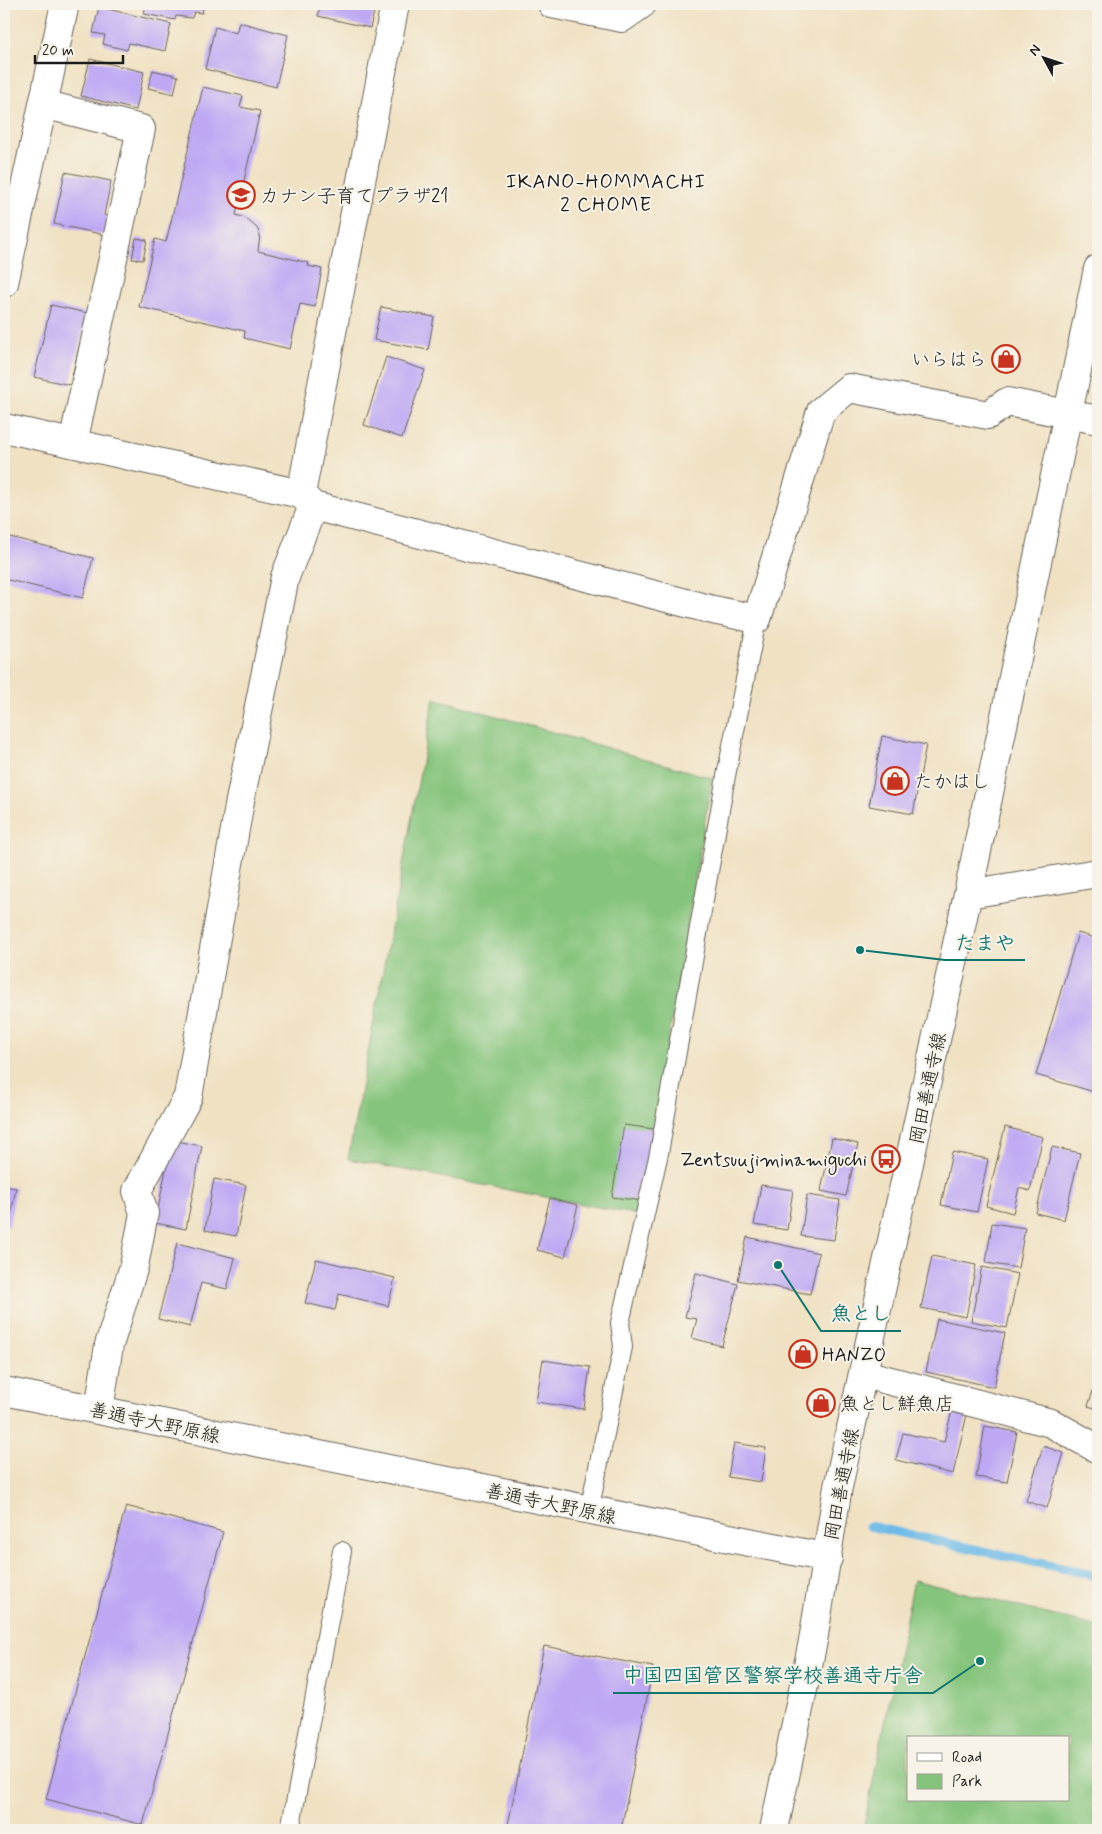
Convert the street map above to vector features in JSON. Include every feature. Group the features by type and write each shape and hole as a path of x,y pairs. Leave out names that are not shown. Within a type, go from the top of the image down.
{"street":[{"path":"4,283 65,4"},
{"path":"99,1410 108,1345 134,1266 144,1213 138,1190 188,1097 240,801 285,577 307,500 396,4"},
{"path":"552,4 622,18 642,4"},
{"path":"43,104 141,129 73,443"},
{"name":"岡田善通寺線","path":"828,1558 838,1487 968,894 1098,269"},
{"path":"4,428 307,500 704,607 757,618 821,411 849,388 988,415 1007,402 1098,420"},
{"path":"968,894 1098,873"},
{"path":"864,1374 1051,1422 1098,1449"},
{"name":"善通寺大野原線","path":"4,1391 828,1558"},
{"path":"774,1830 828,1558"}],"lane":[{"path":"589,1511 623,1347 620,1323 659,1152 726,776 757,618"},
{"path":"290,1830 342,1552"}],"green space":[{"path":"434,698 712,778 639,1215 348,1159"},
{"path":"914,1580 1098,1627 1098,1830 863,1830"}],"building":[{"path":"146,4 204,4 202,13 194,12 192,18 176,16 175,20 144,14"},
{"path":"321,4 376,4 370,28 318,16"},
{"path":"99,7 171,24 165,51 129,43 127,50 103,44 105,35 93,33"},
{"path":"239,22 288,35 276,87 205,69 215,27 236,33"},
{"path":"90,59 144,72 136,110 81,96"},
{"path":"153,70 178,76 174,94 148,88"},
{"path":"203,87 243,96 240,107 260,111 236,215 245,218 257,228 260,235 258,251 309,263 308,266 322,269 315,307 300,304 290,349 244,338 245,331 139,307 155,239 166,242"},
{"path":"65,172 111,181 104,215 109,216 105,235 54,224"},
{"path":"136,238 147,240 143,260 132,259"},
{"path":"51,305 87,313 70,385 34,377"},
{"path":"381,307 434,317 428,350 374,340"},
{"path":"386,357 425,370 402,438 364,425"},
{"path":"6,536 93,558 83,598 4,579 4,544"},
{"path":"4,670 8,671 5,689 4,689"},
{"path":"882,736 926,745 913,814 869,806"},
{"path":"1078,933 1098,939 1098,1093 1036,1075"},
{"path":"624,1125 654,1129 643,1201 612,1197"},
{"path":"1005,1127 1043,1137 1030,1191 1019,1188 1013,1213 986,1206"},
{"path":"832,1138 858,1144 846,1196 821,1191"},
{"path":"172,1140 202,1146 186,1229 155,1223"},
{"path":"1052,1147 1080,1153 1064,1220 1036,1213"},
{"path":"952,1152 988,1159 977,1212 941,1205"},
{"path":"214,1179 246,1185 236,1236 205,1230"},
{"path":"761,1185 793,1190 787,1230 754,1225"},
{"path":"4,1186 16,1188 9,1226 4,1225"},
{"path":"807,1195 840,1200 834,1240 801,1236"},
{"path":"550,1198 578,1205 565,1257 537,1250"},
{"path":"992,1223 1025,1228 1018,1268 986,1263"},
{"path":"747,1237 819,1253 810,1294 738,1280"},
{"path":"177,1243 235,1258 227,1289 201,1283 190,1327 158,1319"},
{"path":"932,1256 976,1265 966,1317 921,1308"},
{"path":"316,1259 395,1278 388,1306 339,1294 335,1310 305,1303"},
{"path":"982,1267 1018,1274 1007,1328 971,1321"},
{"path":"696,1273 738,1284 722,1346 692,1338 697,1319 685,1317"},
{"path":"937,1319 1005,1333 994,1387 926,1372"},
{"path":"543,1360 590,1367 584,1409 536,1402"},
{"path":"1098,1376 1098,1409 1088,1406"},
{"path":"953,1407 968,1410 953,1474 896,1460 903,1433 944,1442"},
{"path":"985,1426 1017,1432 1007,1482 976,1477"},
{"path":"734,1443 766,1448 761,1482 728,1477"},
{"path":"1043,1446 1064,1453 1047,1508 1026,1501"},
{"path":"126,1506 223,1532 143,1825 46,1799"},
{"path":"544,1646 653,1667 621,1830 507,1830"}],"waterway":[{"path":"869,1526 1098,1576"}],"place":[{"name":"カナン子育てプラザ21","path":"241,195"},
{"name":"いらはら","path":"1006,359"},
{"name":"たかはし","path":"895,781"},
{"name":"たまや","path":"860,950"},
{"name":"Zentsuujiminamiguchi","path":"886,1159"},
{"name":"魚とし","path":"778,1265"},
{"name":"HANZO","path":"803,1354"},
{"name":"魚とし鮮魚店","path":"821,1403"},
{"name":"中国四国管区警察学校善通寺庁舎","path":"980,1661"}],"district":[{"name":"IKANO-HOMMACHI 2 CHOME","path":"606,192"}]}
